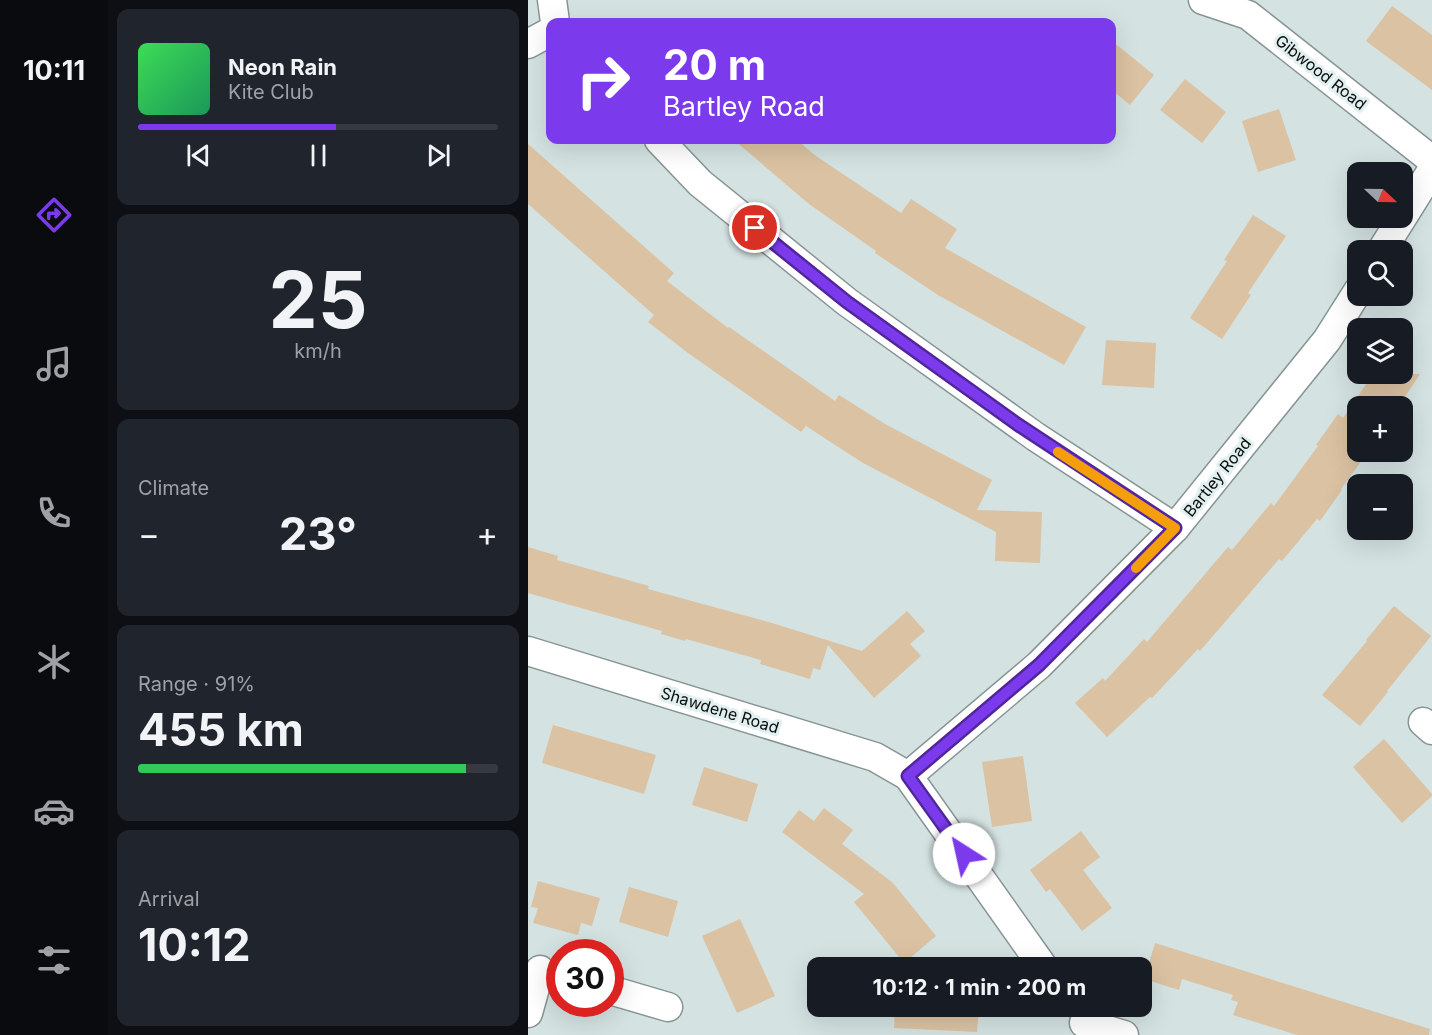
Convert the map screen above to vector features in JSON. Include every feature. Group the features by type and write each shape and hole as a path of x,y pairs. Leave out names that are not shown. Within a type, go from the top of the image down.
{"street":[{"path":"552,0 554,18"},
{"name":"Gibwood Road","path":"1203,0 1248,15 1432,160"},
{"path":"528,44 546,34"},
{"path":"663,144 700,183 847,302 1036,437 1175,528"},
{"path":"1388,240 1432,170"},
{"name":"Bartley Road","path":"908,776 1039,665 1175,528 1327,340 1349,306"},
{"name":"Shawdene Road","path":"528,651 875,757 908,776"},
{"path":"908,776 1036,957"},
{"path":"528,1013 542,971"},
{"path":"624,994 668,1007"},
{"path":"1075,1021 1124,1035"}],"building":[{"path":"1392,6 1432,35 1432,90 1366,41"},
{"path":"1116,44 1154,75 1130,105 1116,93"},
{"path":"1185,79 1226,112 1202,143 1160,110"},
{"path":"1279,109 1296,160 1258,172 1242,121"},
{"path":"528,144 674,273 667,281 728,328 835,401 839,395 885,424 992,480 977,510 1042,512 1040,563 995,561 996,532 863,463 806,426 801,432 688,353 648,322 654,315 528,204"},
{"path":"739,144 802,144 901,213 911,199 957,229 945,248 1086,327 1064,365 938,295 875,253 876,251 809,204"},
{"path":"1253,215 1286,236 1248,293 1251,295 1222,339 1190,318 1227,261 1224,260"},
{"path":"1106,340 1156,343 1154,388 1102,385"},
{"path":"1413,374 1420,374 1406,396 1358,396 1366,384 1413,384"},
{"path":"1347,412 1347,462 1361,462 1352,474 1347,474 1347,481 1342,490 1320,521 1317,519 1282,561 1279,559 1200,651 1198,649 1152,698 1150,697 1107,737 1075,703 1103,678 1105,681 1144,639 1147,642 1228,547 1232,550 1271,503 1274,506 1318,446 1316,445 1338,414 1343,418"},
{"path":"528,547 558,556 557,560 649,586 648,589 772,623 862,651 907,611 925,631 910,644 921,656 874,698 828,645 820,670 813,668 810,679 760,664 761,660 686,639 685,641 661,634 662,631 528,593"},
{"path":"1394,606 1431,636 1360,726 1322,695"},
{"path":"553,725 656,755 644,794 542,763"},
{"path":"1384,739 1432,794 1402,823 1353,767"},
{"path":"1023,756 1032,821 992,827 982,762"},
{"path":"704,767 758,784 747,822 692,805"},
{"path":"824,808 853,830 842,844 893,883 936,936 911,957 899,957 854,902 864,894 782,832 799,810 814,821"},
{"path":"1081,831 1100,857 1083,870 1112,908 1082,931 1050,889 1046,892 1030,870"},
{"path":"538,881 600,898 592,926 581,923 578,935 533,923 538,908 531,907"},
{"path":"629,887 678,901 668,937 619,922"},
{"path":"740,919 775,996 737,1013 702,936"},
{"path":"1155,943 1430,1029 1429,1035 1297,1035 1233,1015 1238,1002 1231,1000 1233,995 1182,979 1179,990 1152,982 1151,957"},
{"path":"894,1017 978,1017 977,1032 894,1028"}],"slow traffic":[{"path":"1058,452 1175,528 1136,568"}],"route":[{"path":"755,228 847,302 1017,424 1175,528 1039,665 908,776 964,854"}]}
